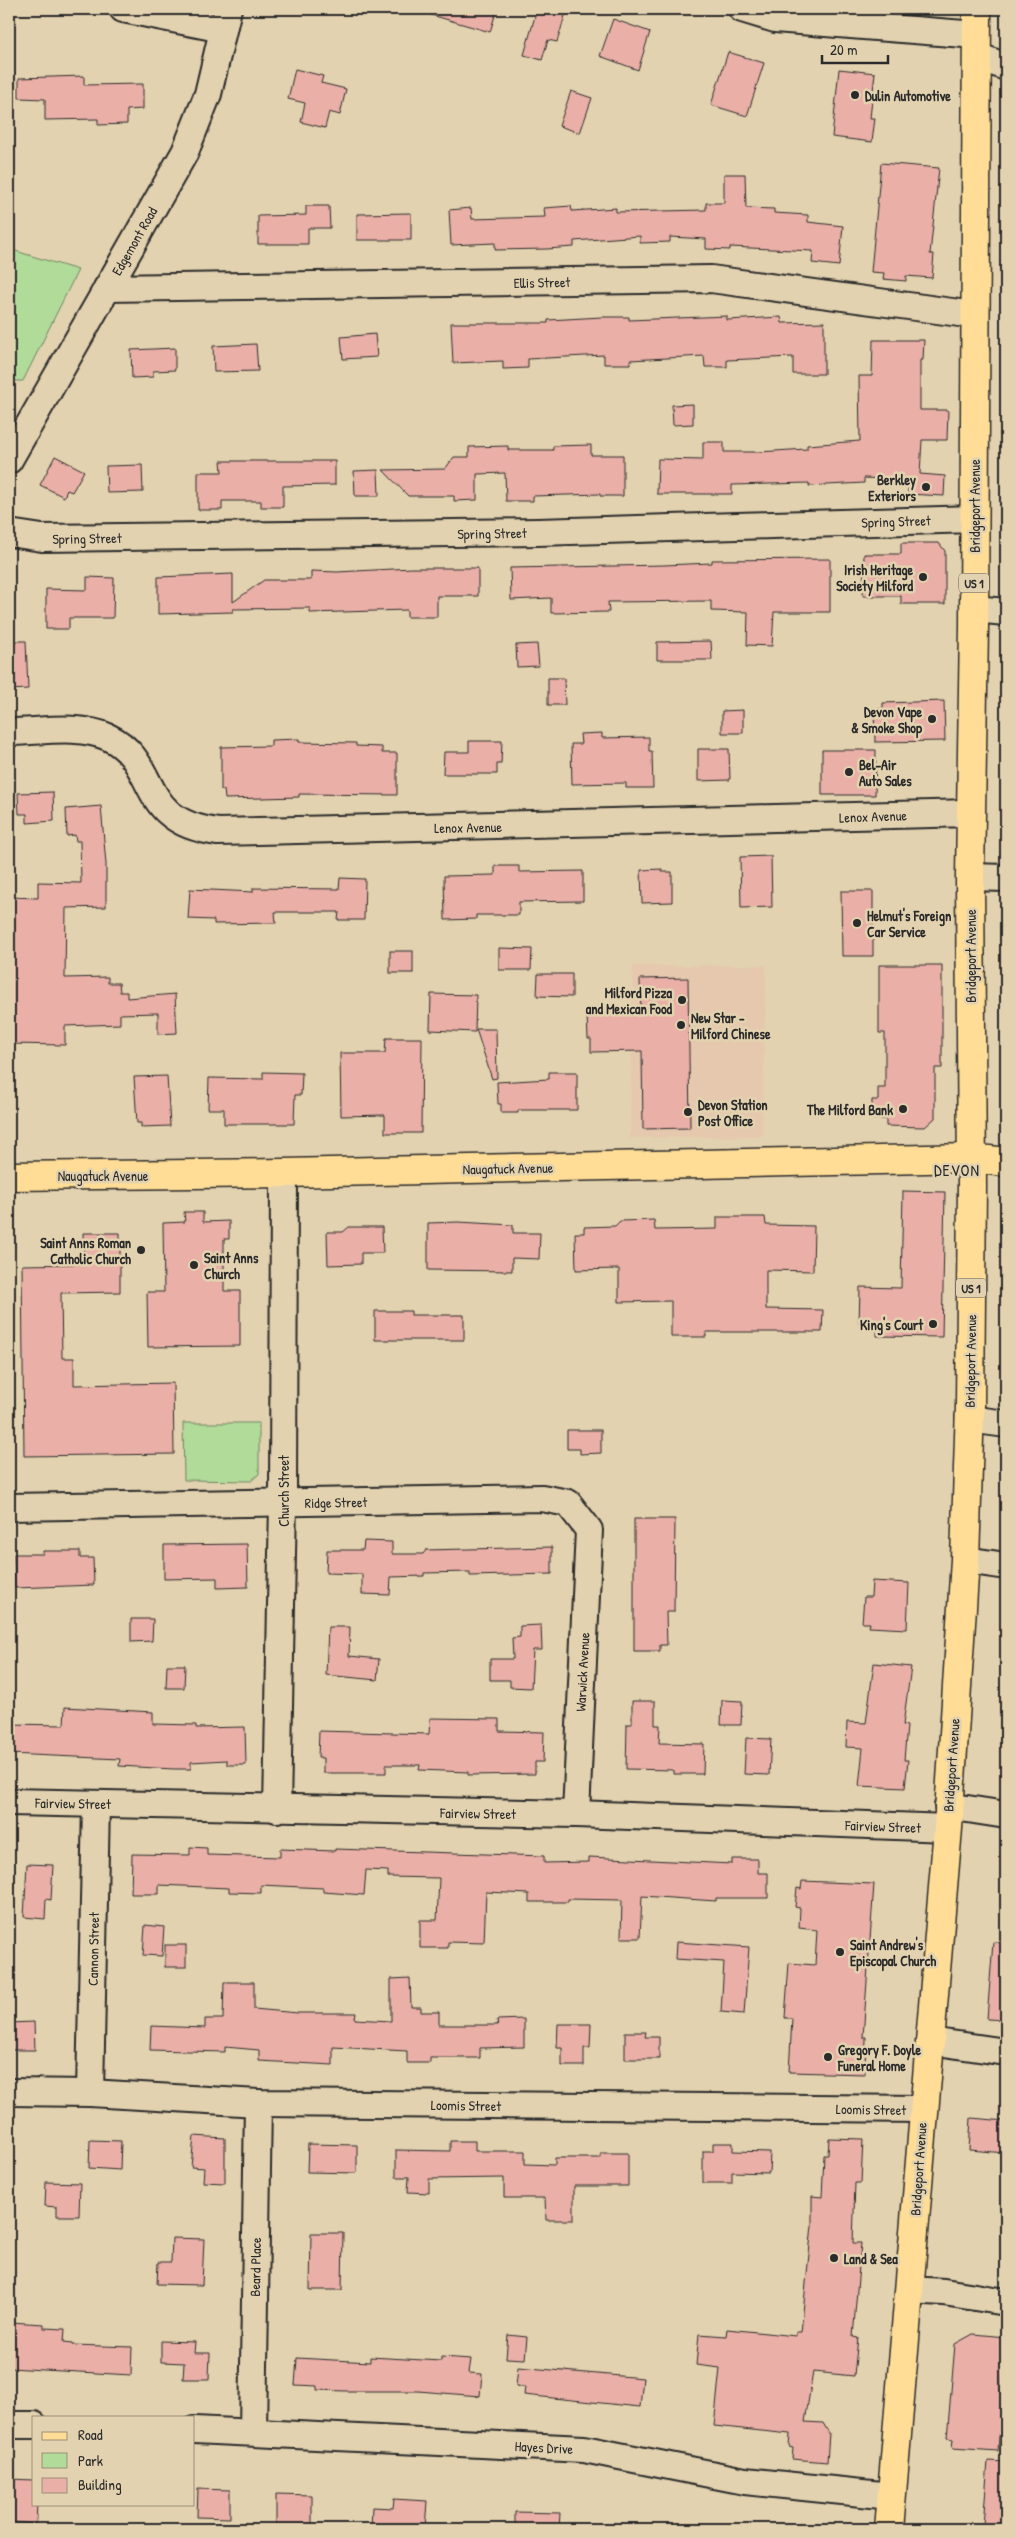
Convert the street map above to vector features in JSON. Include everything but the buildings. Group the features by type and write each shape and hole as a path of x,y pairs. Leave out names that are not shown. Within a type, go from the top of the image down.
{"main road":[{"name":"Bridgeport Avenue","path":"889,2529 948,1817 965,1560 969,1419 972,1158 970,877 975,519 974,315 977,33"},
{"name":"Naugatuck Avenue","path":"9,1176 284,1174 972,1158 1006,1162"}],"street":[{"path":"123,9 226,19 240,9"},
{"path":"742,9 774,19 977,33 1006,67"},
{"name":"Edgemont Road","path":"9,460 185,152 208,94 226,19"},
{"name":"Ellis Street","path":"107,288 711,279 974,315"},
{"name":"Spring Street","path":"9,533 42,538 538,532 975,519"},
{"path":"974,609 1006,612"},
{"name":"Lenox Avenue","path":"9,732 84,731 107,737 125,749 133,758 153,795 167,813 179,822 192,828 218,832 971,813"},
{"path":"970,877 1006,878"},
{"name":"Church Street","path":"276,1809 283,1503 284,1174"},
{"path":"969,1419 1006,1424"},
{"name":"Ridge Street","path":"9,1508 542,1498 568,1503 589,1530"},
{"name":"Warwick Avenue","path":"576,1814 589,1530"},
{"path":"965,1560 1006,1566"},
{"name":"Fairview Street","path":"9,1802 576,1814 948,1817 1006,1815"},
{"name":"Cannon Street","path":"90,2094 96,1804"},
{"path":"930,2041 1006,2052"},
{"name":"Loomis Street","path":"9,2092 258,2102 923,2109"},
{"name":"Beard Place","path":"253,2432 258,2102"},
{"path":"909,2290 944,2292 1006,2302"},
{"path":"9,2425 32,2425"},
{"name":"Hayes Drive","path":"195,2430 584,2450 745,2481 892,2496"}],"shaded area":[{"path":"766,965 762,1136 630,1138 633,966"}],"green space":[{"path":"9,249 78,270 23,381 9,381"},
{"path":"183,1423 259,1423 259,1474 251,1481 184,1480"}],"place":[{"name":"Dulin Automotive","path":"855,95"},
{"name":"Berkley Exteriors","path":"926,487"},
{"name":"Irish Heritage Society Milford","path":"923,577"},
{"name":"Devon Vape & Smoke Shop","path":"932,719"},
{"name":"Bel-Air Auto Sales","path":"849,772"},
{"name":"Helmut's Foreign Car Service","path":"857,923"},
{"name":"Milford Pizza and Mexican Food","path":"682,1000"},
{"name":"New Star - Milford Chinese","path":"681,1025"},
{"name":"The Milford Bank","path":"903,1109"},
{"name":"Devon Station Post Office","path":"688,1112"},
{"name":"Saint Anns Roman Catholic Church","path":"141,1250"},
{"name":"Saint Anns Church","path":"194,1265"},
{"name":"King's Court","path":"933,1324"},
{"name":"Saint Andrew's Episcopal Church","path":"840,1952"},
{"name":"Gregory F. Doyle Funeral Home","path":"828,2057"},
{"name":"Land & Sea","path":"834,2258"}],"district":[{"name":"DEVON","path":"957,1170"}]}
